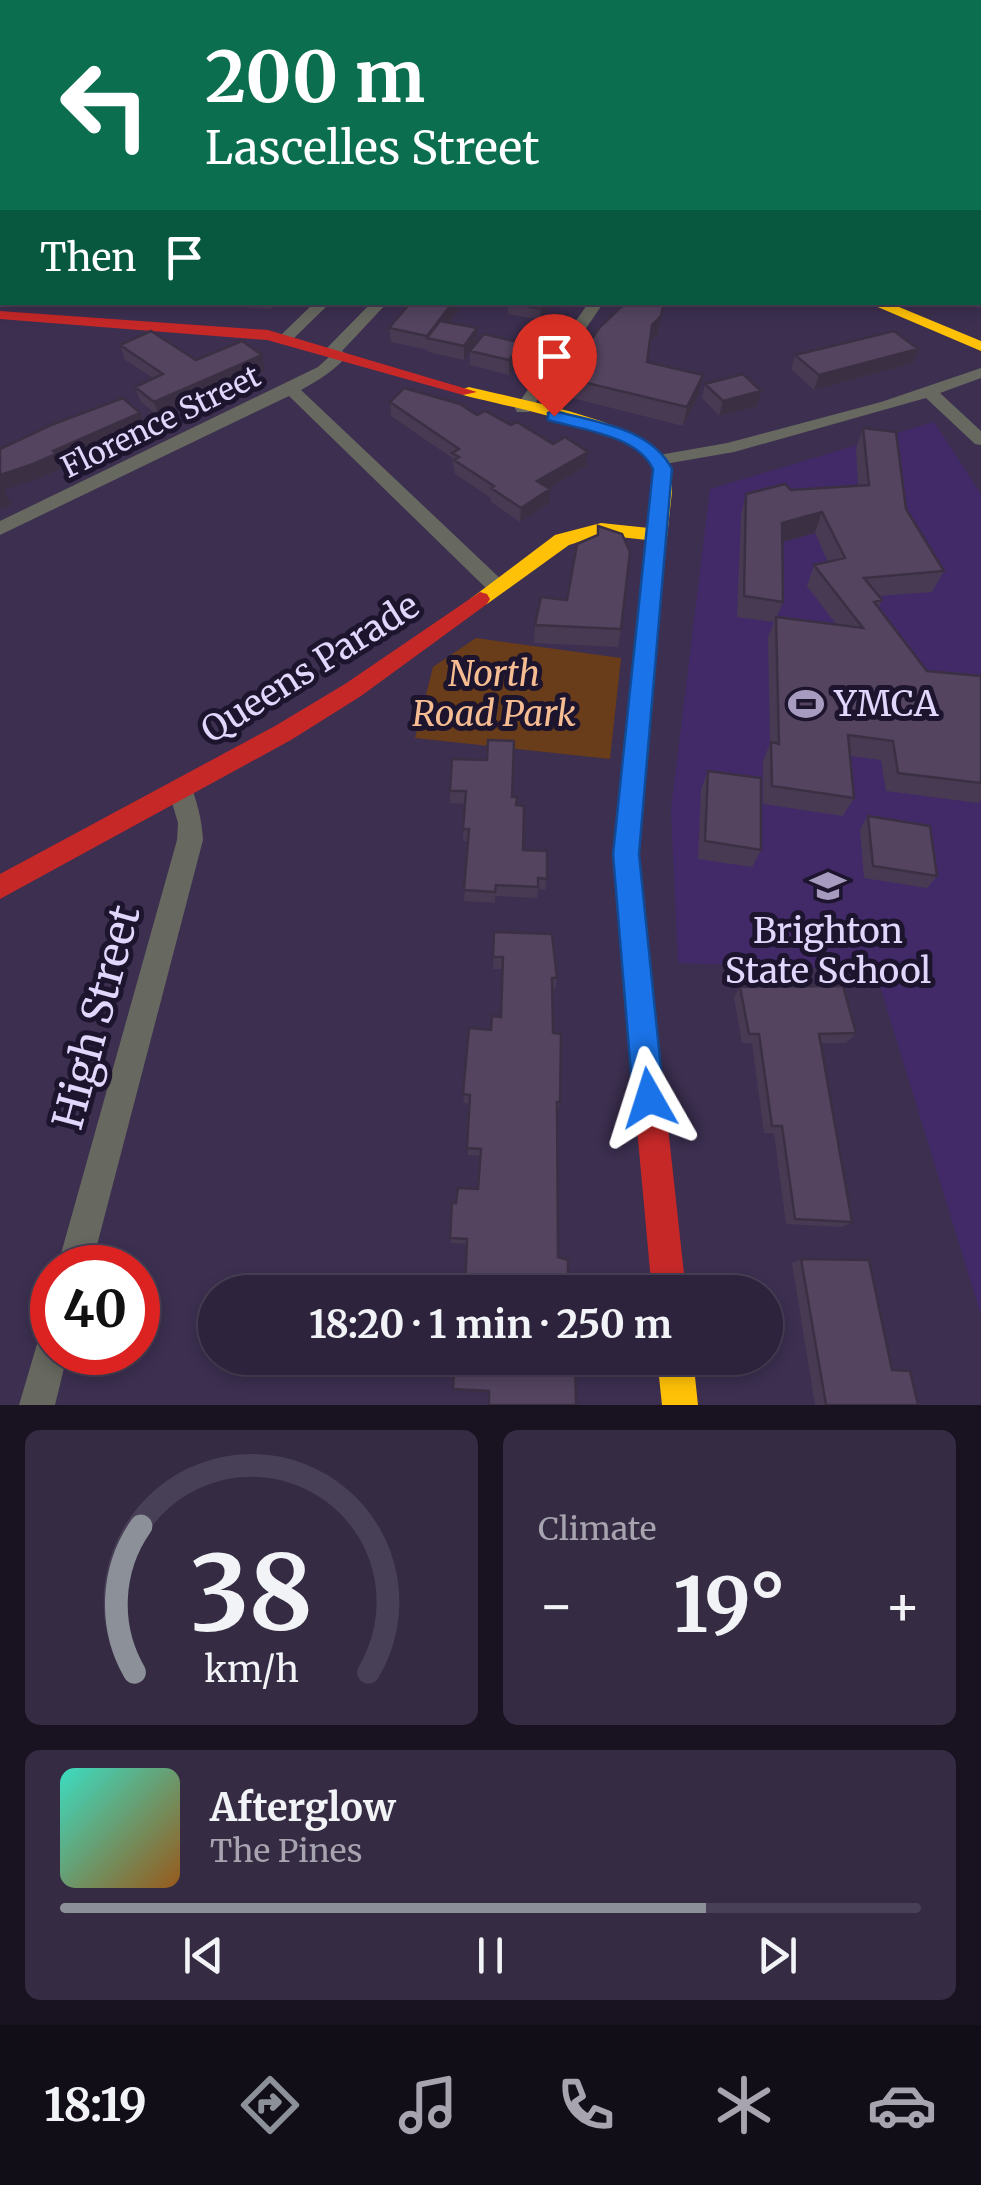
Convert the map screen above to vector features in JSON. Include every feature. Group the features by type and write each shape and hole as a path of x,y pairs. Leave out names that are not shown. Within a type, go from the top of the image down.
{"main road":[{"path":"880,305 981,346"},
{"path":"920,305 981,330"},
{"path":"0,314 286,338 634,439 647,446 659,460 664,478 626,854 667,1275"},
{"name":"Queens Parade","path":"0,887 180,790 353,690 575,534 601,529 657,535"},
{"path":"677,1375 680,1405"}],"street":[{"path":"286,338 321,305"},
{"name":"Florence Street","path":"0,530 291,390 324,370 378,305"},
{"path":"524,408 596,305"},
{"path":"659,460 728,448 930,392 979,374"},
{"path":"291,390 497,587"},
{"path":"930,392 981,440"},
{"name":"High Street","path":"80,1245 190,840 190,823 180,790"},
{"path":"36,1405 44,1375"}],"shaded area":[{"name":"Brighton State School","path":"934,422 981,494 981,1315 875,970 678,963 671,810 710,489"}],"green space":[{"name":"North Road Park","path":"476,638 621,658 610,759 415,738 433,667"}],"building":[{"path":"408,305 451,305 427,336 389,328"},
{"path":"623,305 663,305 661,316 652,325 647,362 703,375 687,407 566,378 599,328"},
{"path":"440,321 477,328 464,346 427,338"},
{"path":"151,331 196,360 242,341 262,355 154,402 135,387 163,374 120,345"},
{"path":"894,331 918,349 819,375 795,355"},
{"path":"484,334 522,343 509,360 470,351"},
{"path":"743,374 761,391 723,401 705,384"},
{"path":"404,388 460,404 477,415 485,411 511,425 517,422 553,444 565,437 588,452 537,481 550,489 521,508 454,460 459,457 452,453 459,449 390,402"},
{"path":"123,398 140,413 53,451 56,454 0,475 0,449"},
{"path":"863,428 896,432 906,509 944,571 864,578 882,600 874,602 927,671 981,676 981,783 898,773 893,741 848,735 854,798 772,786 771,742 779,744 776,617 863,628 814,565 845,558 822,512 782,523 783,602 744,596 746,494 785,484 791,490 869,485"},
{"path":"598,526 622,534 630,552 621,629 535,625 541,597 567,600 577,544 598,535"},
{"path":"488,740 514,741 512,797 517,797 516,805 524,806 523,850 547,851 547,879 538,878 538,887 496,885 495,892 464,890 469,829 463,829 466,791 450,791 452,759 487,760"},
{"path":"708,771 761,778 761,850 705,841"},
{"path":"868,816 930,826 937,876 873,866"},
{"path":"494,932 552,934 557,978 552,978 553,1033 561,1034 557,1102 558,1257 568,1260 568,1275 466,1275 467,1239 450,1238 452,1203 456,1203 458,1188 478,1189 481,1149 467,1148 470,1095 463,1094 469,1028 491,1030 492,1016 501,1017 503,957 493,957"},
{"path":"843,986 856,1033 819,1034 852,1222 795,1219 782,1126 772,1126 759,1034 749,1034 740,987"},
{"path":"801,1259 869,1260 892,1370 910,1371 918,1405 826,1405"},
{"path":"454,1375 575,1375 576,1405 489,1405 489,1391 453,1389"}],"traffic: slow":[{"path":"880,305 981,346"},
{"path":"469,392 620,435 653,455 661,473 663,492 644,646 626,855 646,1063"},
{"path":"480,599 562,540 601,529 657,535"},
{"path":"677,1375 680,1405"}],"traffic: jam":[{"path":"0,315 268,335 469,392"},
{"path":"0,887 283,733 353,690 480,599"},
{"path":"646,1063 667,1275"}],"place":[{"name":"YMCA","path":"806,704"},
{"name":"Brighton State School","path":"828,886"}],"route":[{"path":"554,416 647,446 655,454 664,478 644,646 626,854 649,1098"}]}
